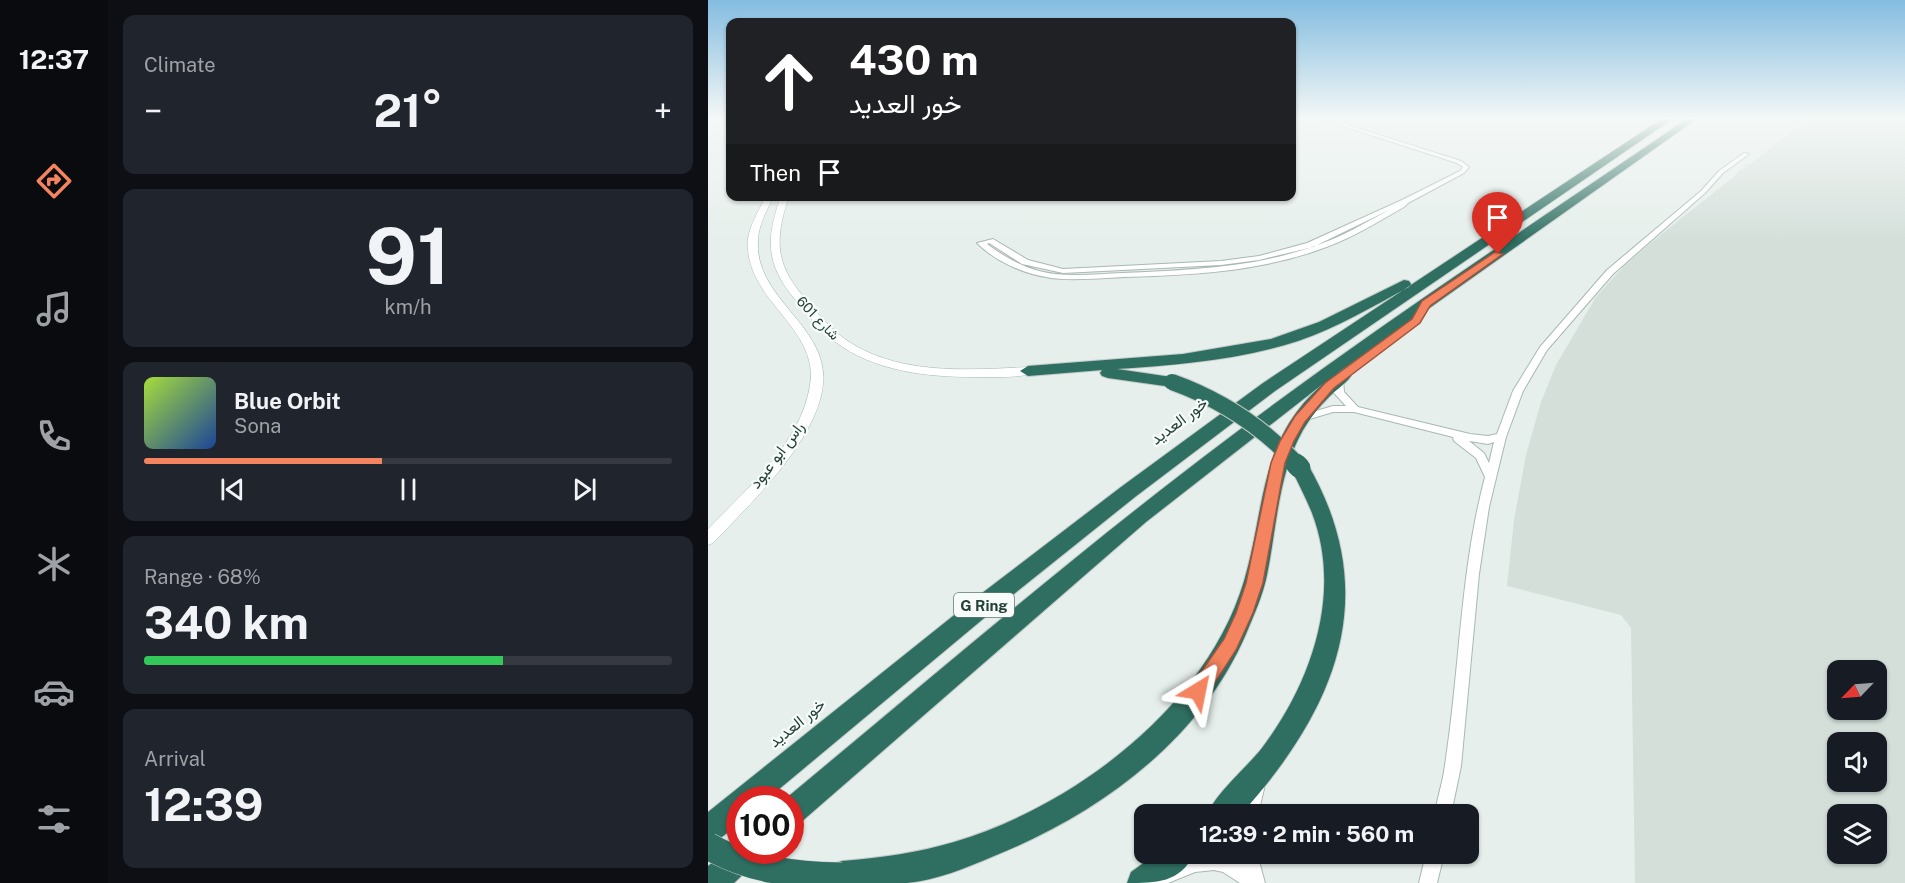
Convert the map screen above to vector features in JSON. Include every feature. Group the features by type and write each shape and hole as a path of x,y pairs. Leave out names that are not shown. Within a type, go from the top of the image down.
{"highway":[{"name":"خور العديد","path":"761,786 981,607 1128,492 1269,387 1609,159"},
{"name":"G Ring","path":"804,801 1139,517 1280,407 1635,159"},
{"path":"1028,371 1197,357 1275,342 1340,318 1468,254"},
{"path":"708,846 748,864 779,872 842,876 884,873 930,864 970,852 1010,836 1053,814 1092,790 1130,762 1157,738 1187,706 1230,645 1245,613 1254,583 1278,463 1287,441 1300,420 1320,394 1416,321 1426,304"},
{"path":"1028,371 1103,372 1172,382 1207,394 1248,418 1274,438 1300,468 1319,502 1334,552 1336,586 1333,624 1323,663 1308,700 1263,768 1231,804"},
{"path":"708,830 726,815"},
{"path":"712,883 733,864"},
{"path":"1142,883 1166,864"}],"main road":[{"name":"شارع 601","path":"768,201 754,236 754,265 764,289 796,328"},
{"name":"شارع 601","path":"783,201 777,217 772,249 778,270 794,293 832,334 856,350 893,364 941,372 1028,371"},
{"name":"راس ابو عبود","path":"708,539 777,461 805,418 813,399 817,383 815,358 796,328"}],"street":[{"path":"1404,202 1402,206 1314,249 1275,260 1224,268 1078,277 1053,276 1016,266 981,243 990,241 1025,262 1063,271 1228,263 1282,253 1310,245 1395,204 1404,202 1466,169 1464,165 1446,159"},
{"path":"1445,804 1458,726 1478,540 1490,476 1518,391 1543,349 1619,263 1703,192 1721,172 1739,159"},
{"path":"1338,380 1339,393 1354,409"},
{"path":"1300,420 1333,408 1354,409 1478,439 1501,437"},
{"path":"1450,433 1472,448 1490,476"},
{"path":"1251,804 1263,768"},
{"path":"1148,883 1196,864 1211,861 1223,863 1255,883"},
{"path":"1251,864 1255,883"},
{"path":"1428,882 1432,864"}],"shaded area":[{"path":"1756,159 1905,159 1905,883 1635,883 1631,628 1621,615 1507,586 1514,520 1526,455 1541,402 1556,365 1596,297 1624,266 1746,167 1744,166"}],"route":[{"path":"1198,691 1230,645 1245,613 1254,583 1278,463 1293,430 1320,394 1416,321 1426,304 1498,254"}]}
